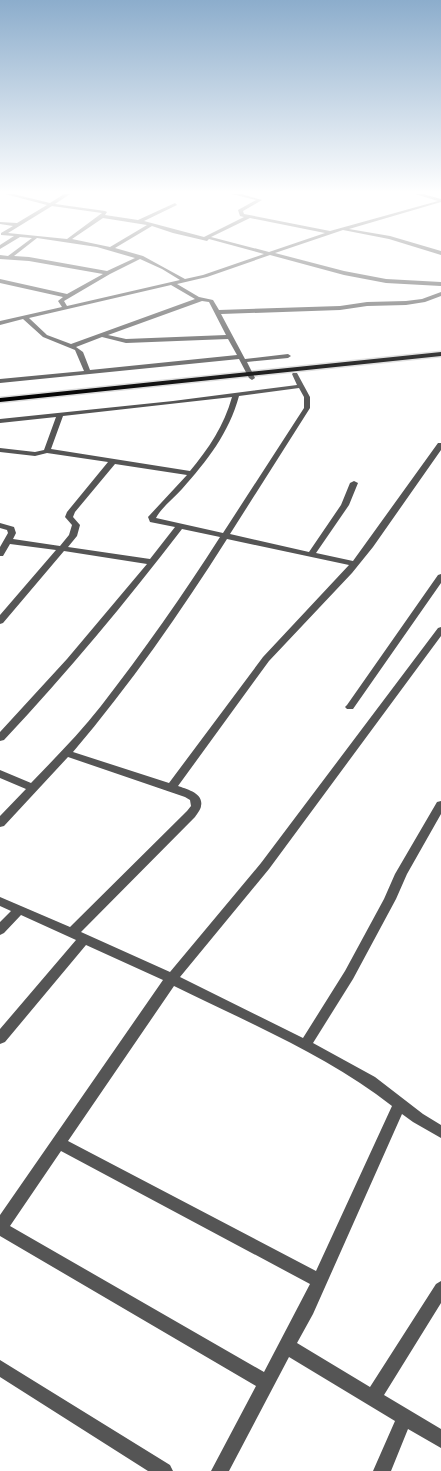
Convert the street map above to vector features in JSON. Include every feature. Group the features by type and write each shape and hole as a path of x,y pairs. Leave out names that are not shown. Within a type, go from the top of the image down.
{"main road":[{"path":"0,405 441,354"},
{"path":"0,400 441,359"}],"street":[{"path":"45,263 108,273"},
{"path":"65,307 62,301 67,296 129,263"},
{"path":"154,263 170,270 185,281"},
{"path":"0,323 185,281 243,263"},
{"path":"304,263 386,281 441,284"},
{"path":"0,281 67,296"},
{"path":"171,283 201,300 212,301 251,376"},
{"path":"218,312 414,303 441,294"},
{"path":"72,346 201,300"},
{"path":"26,318 46,336 72,346 80,352 88,372"},
{"path":"101,335 126,341 230,337"},
{"path":"0,381 288,356"},
{"path":"0,823 66,753 103,710 150,647 303,418 308,403 295,374"},
{"path":"0,421 301,386"},
{"path":"236,394 234,407 226,425 191,473 152,517 153,520 354,564"},
{"path":"47,451 60,414"},
{"path":"170,788 266,658 354,564 441,445"},
{"path":"0,450 34,454 47,451 191,473"},
{"path":"0,621 63,550 76,530 76,525 69,517 71,512 113,461"},
{"path":"311,554 345,505 354,483"},
{"path":"0,526 11,529 12,533 0,554"},
{"path":"0,738 41,695 153,562 180,526"},
{"path":"9,541 153,562"},
{"path":"350,707 441,578"},
{"path":"267,1383 0,1228 172,978 265,866 441,630"},
{"path":"66,753 190,794 195,799 196,806 191,814 72,933"},
{"path":"0,774 32,788"},
{"path":"305,1045 348,975 390,899 401,874 436,823 441,805"},
{"path":"0,901 172,978 305,1045 370,1081 441,1132"},
{"path":"0,930 20,910"},
{"path":"0,1038 85,938"},
{"path":"220,1471 320,1281 400,1104"},
{"path":"59,1143 320,1281"},
{"path":"372,1399 441,1288"},
{"path":"286,1346 441,1439"},
{"path":"0,1368 164,1471"},
{"path":"382,1471 405,1417"}]}
